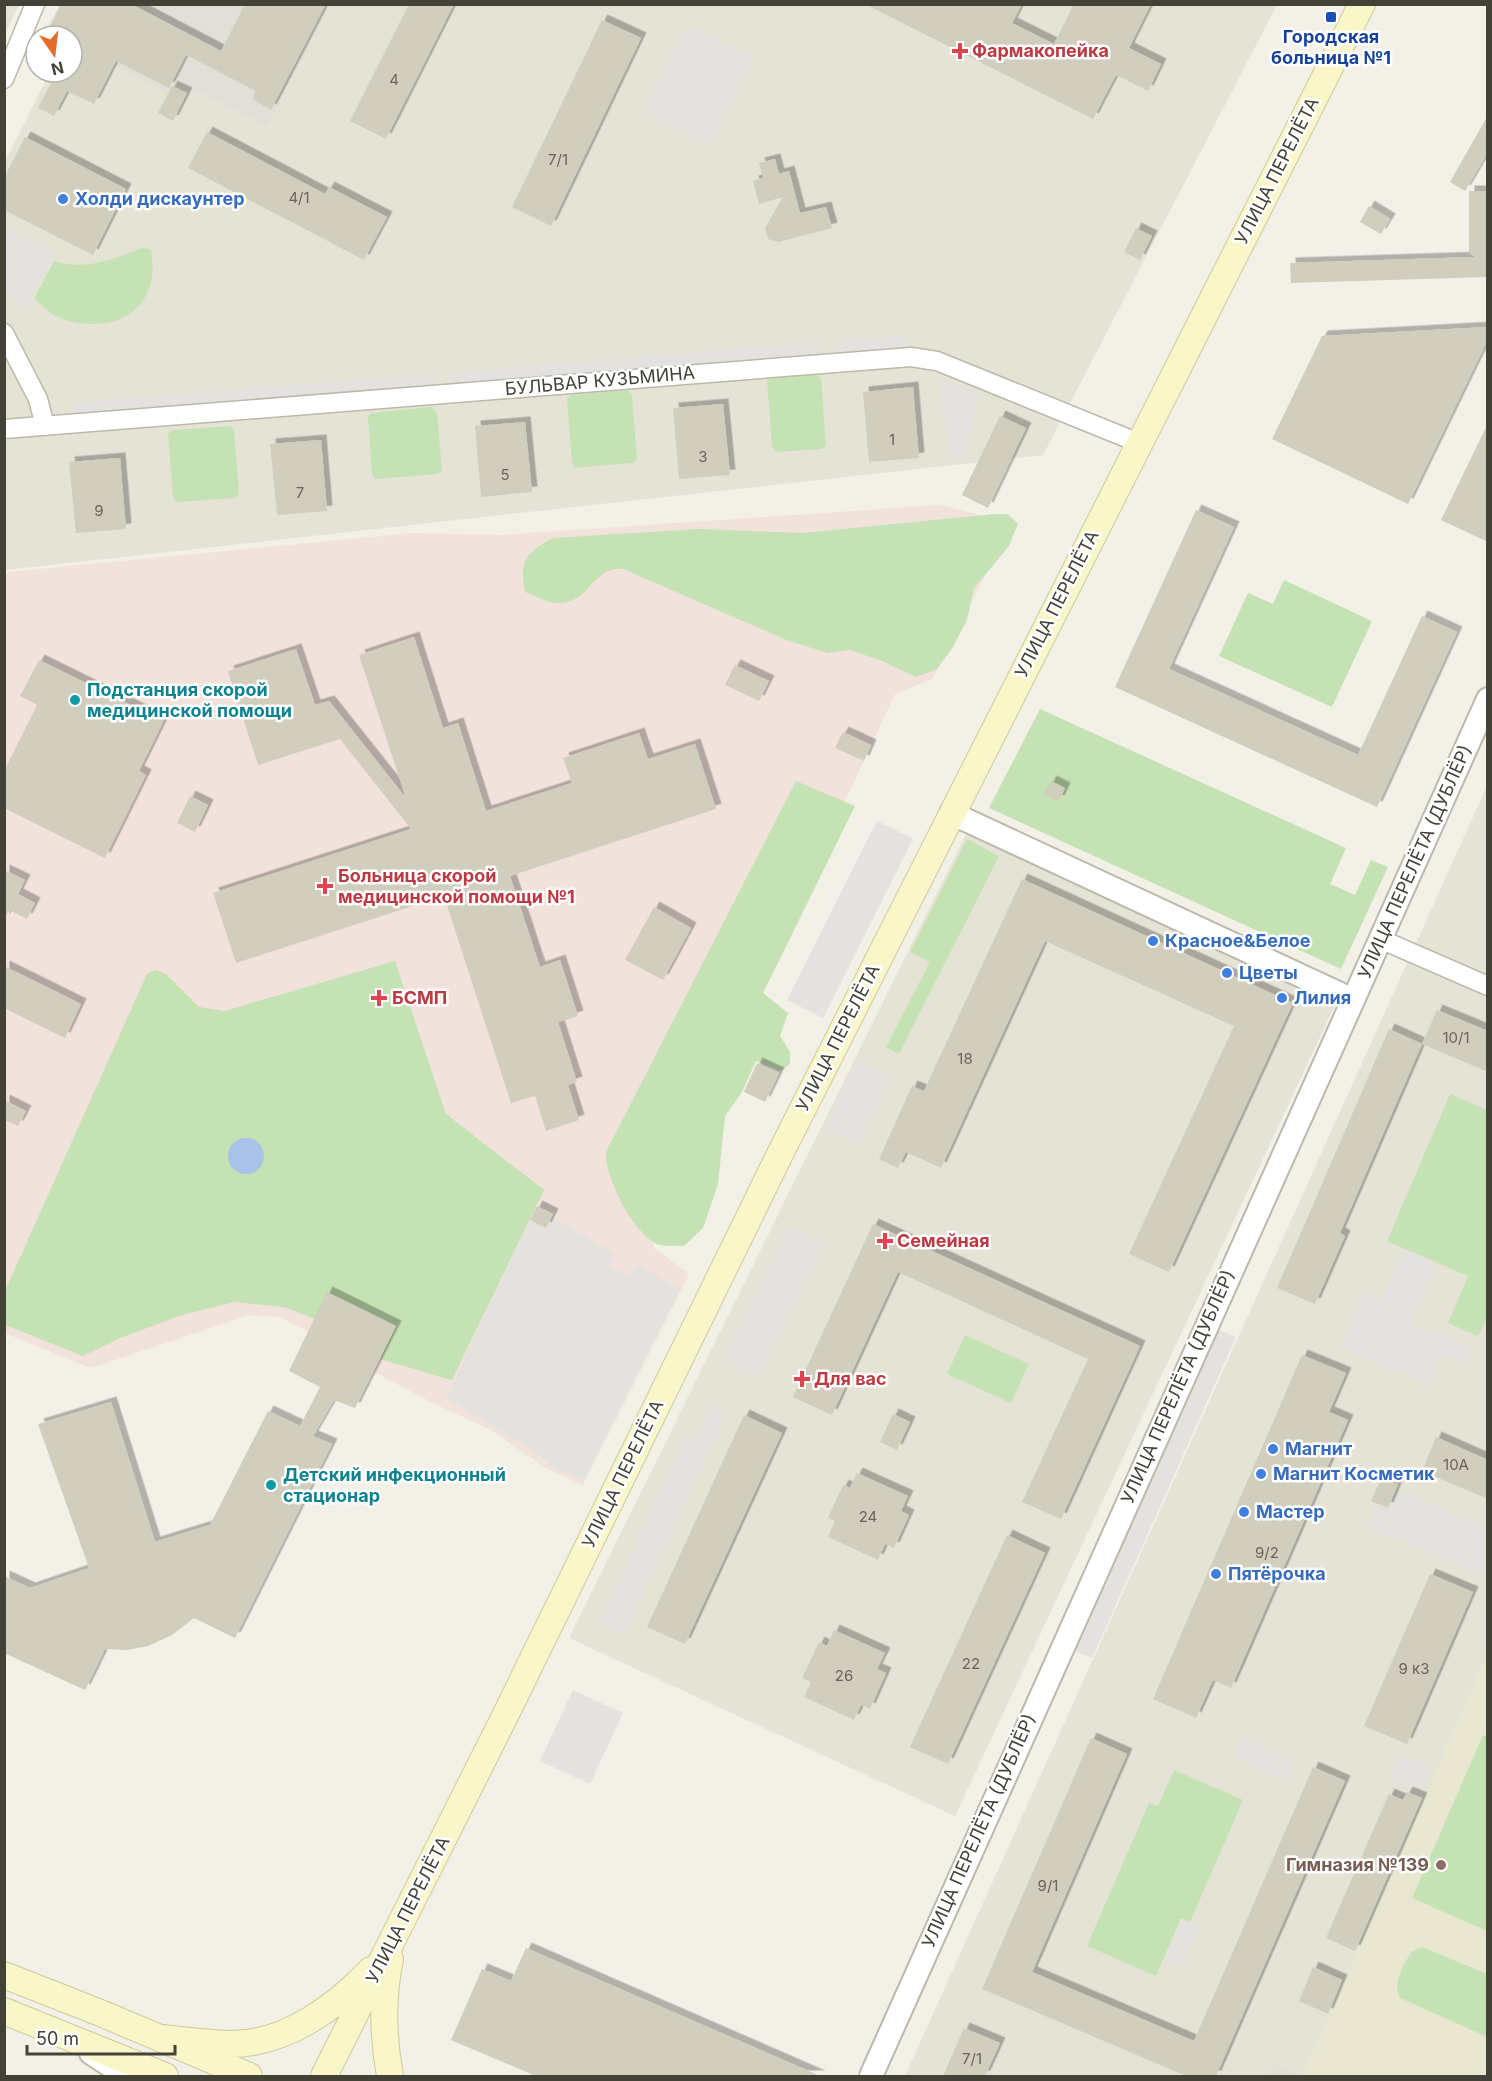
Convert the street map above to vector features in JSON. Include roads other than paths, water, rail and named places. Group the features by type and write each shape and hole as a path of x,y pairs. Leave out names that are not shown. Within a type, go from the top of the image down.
{"main road":[{"name":"УЛИЦА ПЕРЕЛЁТА","path":"324,2076 393,1941 709,1296 951,813 1362,4"},
{"path":"162,2038 233,2044 277,2036 308,2021 341,1998 369,1971 393,1941"},
{"path":"390,2076 386,2054 385,2015 386,1978 393,1941"},
{"path":"4,1975 162,2038 249,2076"},
{"path":"4,2011 165,2076"}],"street":[{"path":"4,79 35,4"},
{"path":"4,333 38,399 45,426"},
{"name":"БУЛЬВАР КУЗЬМИНА","path":"4,429 911,357 937,362 1139,443"},
{"name":"УЛИЦА ПЕРЕЛЁТА (ДУБЛЁР)","path":"871,2076 1488,699"},
{"path":"951,813 1353,1000"},
{"path":"1380,939 1488,986"},
{"path":"60,2032 126,2076"}],"water":[{"path":"246,1138 259,1143 264,1156 259,1169 246,1174 233,1169 228,1156 233,1143"}],"place":[{"name":"Городская больница №1","path":"1331,17"},
{"name":"Фармакопейка","path":"960,51"},
{"name":"Холди дискаунтер","path":"63,199"},
{"name":"Подстанция скорой медицинской помощи","path":"75,700"},
{"name":"Больница скорой медицинской помощи №1","path":"325,886"},
{"name":"Красное&Белое","path":"1153,941"},
{"name":"Цветы","path":"1227,973"},
{"name":"БСМП","path":"379,998"},
{"name":"Лилия","path":"1282,998"},
{"name":"Семейная","path":"885,1241"},
{"name":"Для вас","path":"802,1379"},
{"name":"Магнит","path":"1273,1449"},
{"name":"Магнит Косметик","path":"1261,1474"},
{"name":"Детский инфекционный стационар","path":"271,1485"},
{"name":"Мастер","path":"1244,1512"},
{"name":"Пятёрочка","path":"1216,1574"},
{"name":"Гимназия №139","path":"1441,1865"}]}
